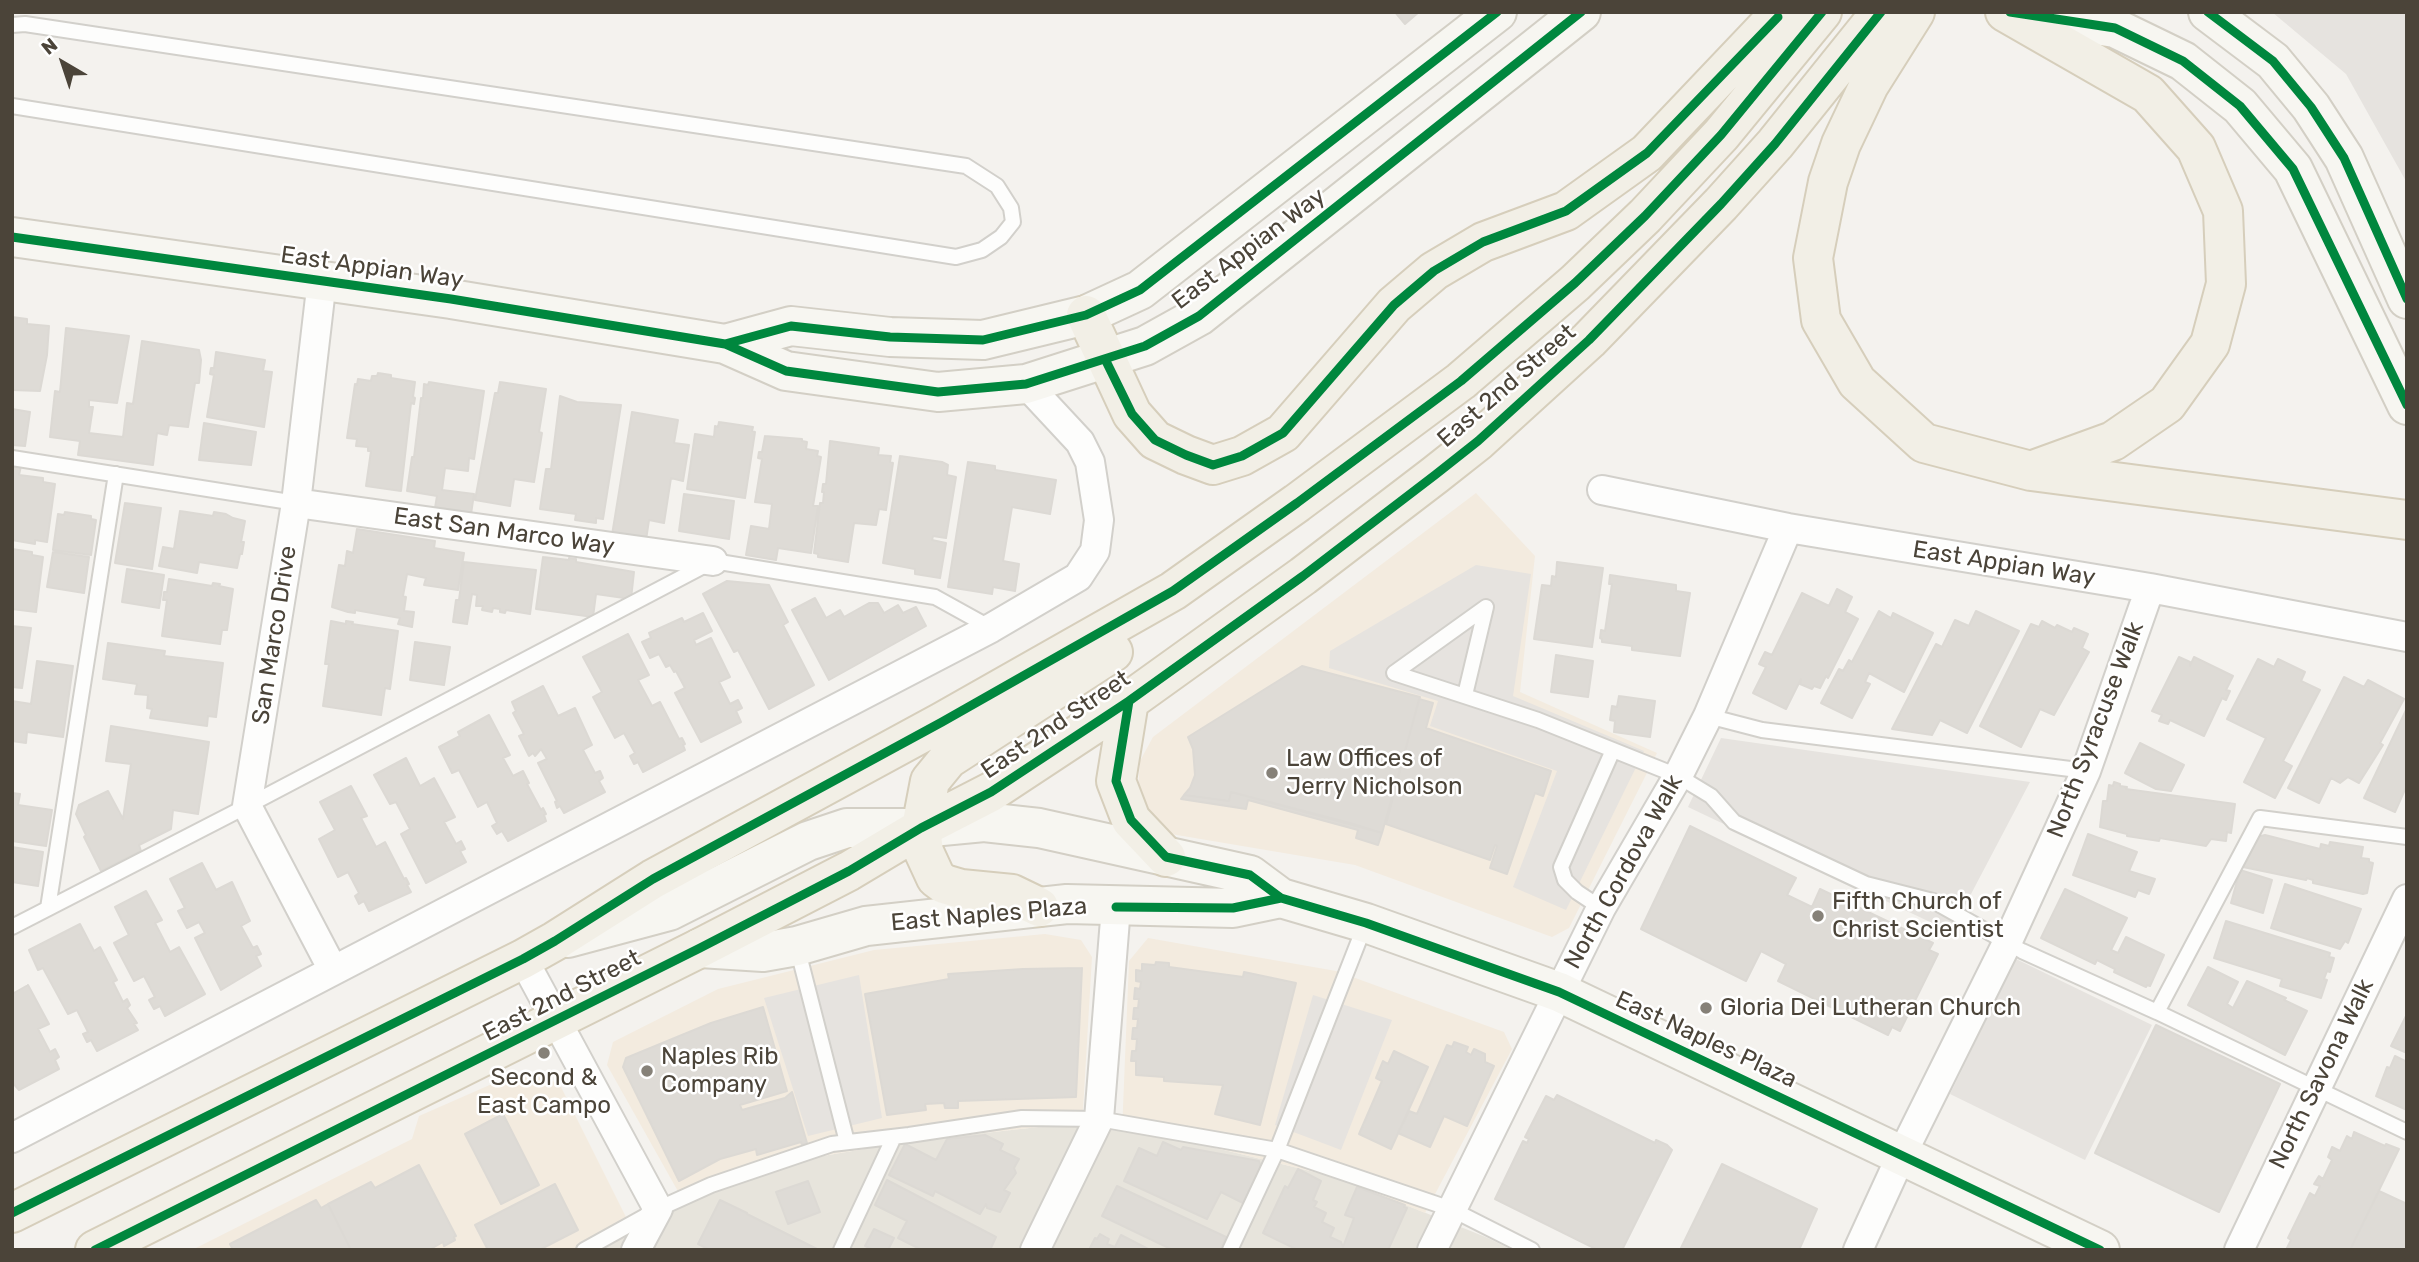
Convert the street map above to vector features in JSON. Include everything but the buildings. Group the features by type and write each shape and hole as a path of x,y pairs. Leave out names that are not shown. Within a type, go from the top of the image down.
{"main road":[{"name":"East Appian Way","path":"725,344 791,326 890,337 983,340 1086,315 1140,290 1497,12"},
{"name":"East Appian Way","path":"12,237 451,299 725,344 786,371 938,392 1026,384 1145,346 1199,316 1581,12"},
{"path":"2007,12 2115,28 2183,61 2240,106 2293,169 2407,405"},
{"path":"2007,12 2148,94 2196,148 2223,211 2226,284 2210,344 2167,404 2113,441 2031,471"},
{"path":"2208,12 2273,61 2311,107 2344,158 2407,299"},
{"path":"1086,315 1132,414 1155,440 1213,465 1242,456 1283,433 1394,305 1434,271 1483,242 1566,211 1647,153 1799,16"},
{"name":"East 2nd Street","path":"12,1213 539,950 653,879 942,722 1172,591 1297,503 1461,381 1575,283 1645,216 1721,135 1799,16"},
{"path":"1890,23 1828,183 1813,258 1821,320 1857,382 1924,443 2031,471 2407,520"},
{"name":"East 2nd Street","path":"116,1245 849,871 921,828 991,792 1129,701 1303,576 1478,441 1589,340 1890,23"},
{"path":"1039,907 1012,894 961,889 944,884 936,878 924,852 921,828 930,781 948,759 1125,644 1172,591"},
{"path":"1129,701 1116,781 1131,820 1166,857"},
{"name":"East Naples Plaza","path":"539,950 669,911 808,841 847,828 921,828 984,822 1027,826 1250,875 1281,898 1366,923 1559,992 2100,1250"},
{"name":"East Naples Plaza","path":"700,948 763,952 797,946 866,926 1066,904 1233,908 1281,898"}],"street":[{"name":"San Marco Drive","path":"247,806 296,503 322,280"},
{"path":"12,1138 991,628 1078,577 1095,551 1099,520 1090,462 1080,442 1026,384"},
{"name":"East Appian Way","path":"1602,490 1788,528 2150,588 2407,637"},
{"name":"East San Marco Way","path":"296,503 713,561"},
{"name":"North Cordova Walk","path":"1432,1250 1601,908 1678,776 1708,716 1788,528"},
{"name":"North Syracuse Walk","path":"1858,1250 1902,1154 2007,943 2086,771 2150,588"},
{"path":"247,806 333,970"},
{"name":"North Savona Walk","path":"2239,1250 2407,899"},
{"path":"1035,1250 1099,1119 1116,907"},
{"path":"539,950 555,1021 658,1209 636,1250"}],"lane":[{"path":"12,25 25,24 966,166 996,186 1011,208 1013,222 1001,237 982,250 956,257 12,106"},
{"path":"12,458 296,503"},
{"path":"48,908 116,474"},
{"path":"12,926 713,561 935,597 991,628"},
{"path":"1465,695 1486,607 1394,673 1538,720 1678,776 1711,796 1734,822 1866,884 1933,901 2022,951 2316,1086 2407,1132"},
{"path":"1708,716 1762,730 2086,771"},
{"path":"1601,908 1577,892 1565,880 1561,867 1614,750"},
{"path":"2157,1012 2260,818 2407,837"},
{"path":"1230,1250 1277,1150 1366,923"},
{"path":"797,946 847,1142"},
{"path":"584,1250 658,1209 711,1185 832,1144 1022,1118 1099,1119 1277,1150 1451,1209 1532,1250"},
{"path":"841,1250 894,1137"}],"shaded area":[{"path":"2272,12 2407,12 2407,183 2346,74"},
{"path":"1476,493 1535,556 1520,692 1657,753 1569,928 1552,937 1355,865 1165,833 1138,790 1140,761 1153,737"},
{"path":"1476,565 1531,574 1513,696 1644,751 1566,910 1513,887 1557,771 1430,726 1438,701 1329,668 1330,651"},
{"path":"1721,738 2030,782 1951,932 1688,807"},
{"path":"1045,934 1081,940 1092,957 1082,1127 1066,1124 911,1141 805,1159 684,1202 607,1065 613,1042 718,989 874,950"},
{"path":"1148,938 1336,971 1504,1032 1512,1049 1425,1213 1339,1178 1179,1139 1122,1132 1129,961"},
{"path":"2016,959 2152,1025 2085,1160 1950,1094"},
{"path":"859,975 882,1118 808,1136 764,998"},
{"path":"1313,995 1392,1020 1341,1150 1275,1125"},
{"path":"517,1073 543,1076 560,1085 632,1229 593,1250 192,1250 412,1139 419,1116"},
{"path":"1066,1124 1179,1139 1339,1178 1512,1250 593,1250 713,1187 805,1159 911,1141"}],"cycle path":[{"path":"725,344 791,326 890,337 983,340 1086,315 1140,290 1497,12"},
{"path":"12,237 451,299 725,344 786,371 938,392 1026,384 1145,346 1199,316 1581,12"},
{"path":"12,1213 523,959 653,879 942,722 1173,591 1461,381 1575,283 1645,216 1721,135 1822,12"},
{"path":"95,1250 849,871 921,828 991,792 1129,701 1303,576 1435,475 1478,441 1589,340 1721,204 1775,144 1881,12"},
{"path":"2010,12 2115,28 2183,61 2240,106 2293,169 2407,405"},
{"path":"2208,12 2273,61 2311,107 2344,158 2407,299"},
{"path":"1105,359 1132,414 1155,440 1213,465 1242,456 1283,433 1394,305 1434,271 1483,242 1566,211 1647,153 1778,17"},
{"path":"1129,701 1116,781 1131,820 1166,857 1250,875 1281,898 1366,923 1559,992 2100,1250"},
{"path":"1116,907 1233,908 1281,898"}],"place":[{"name":"Law Offices of Jerry Nicholson","path":"1272,773"},
{"name":"Fifth Church of Christ Scientist","path":"1818,916"},
{"name":"Gloria Dei Lutheran Church","path":"1706,1008"},
{"name":"Second & East Campo","path":"544,1053"},
{"name":"Naples Rib Company","path":"647,1071"}]}
